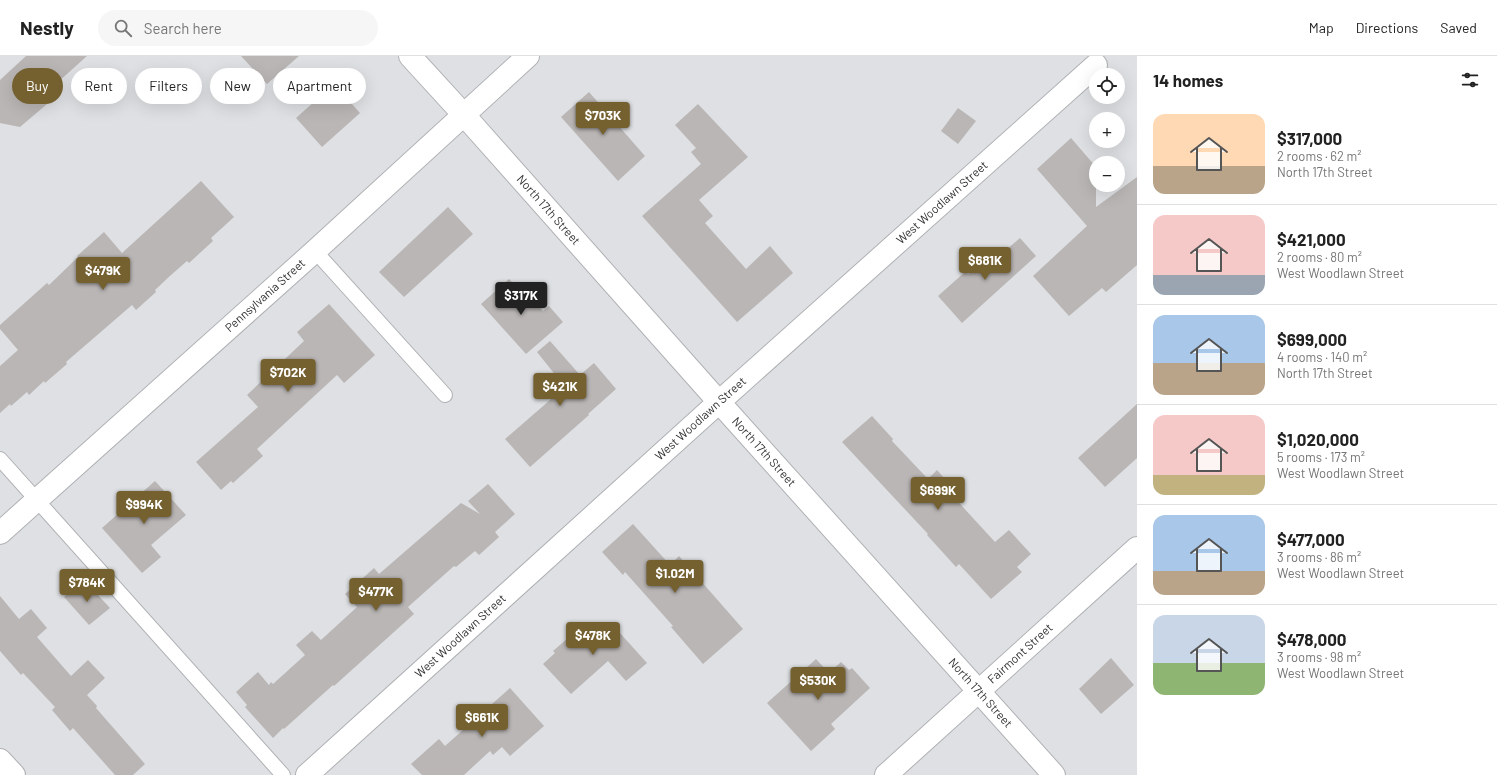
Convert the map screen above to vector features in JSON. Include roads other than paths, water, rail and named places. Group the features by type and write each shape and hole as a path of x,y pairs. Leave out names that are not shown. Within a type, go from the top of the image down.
{"street":[{"name":"North 17th Street","path":"410,56 1054,775"},
{"name":"Pennsylvania Street","path":"0,533 315,251 528,56"},
{"name":"West Woodlawn Street","path":"307,775 719,402 1096,65"},
{"name":"Fairmont Street","path":"886,775 1137,548"},
{"path":"0,760 14,775"}],"lane":[{"path":"315,251 446,395"},
{"path":"0,459 283,775"}]}
